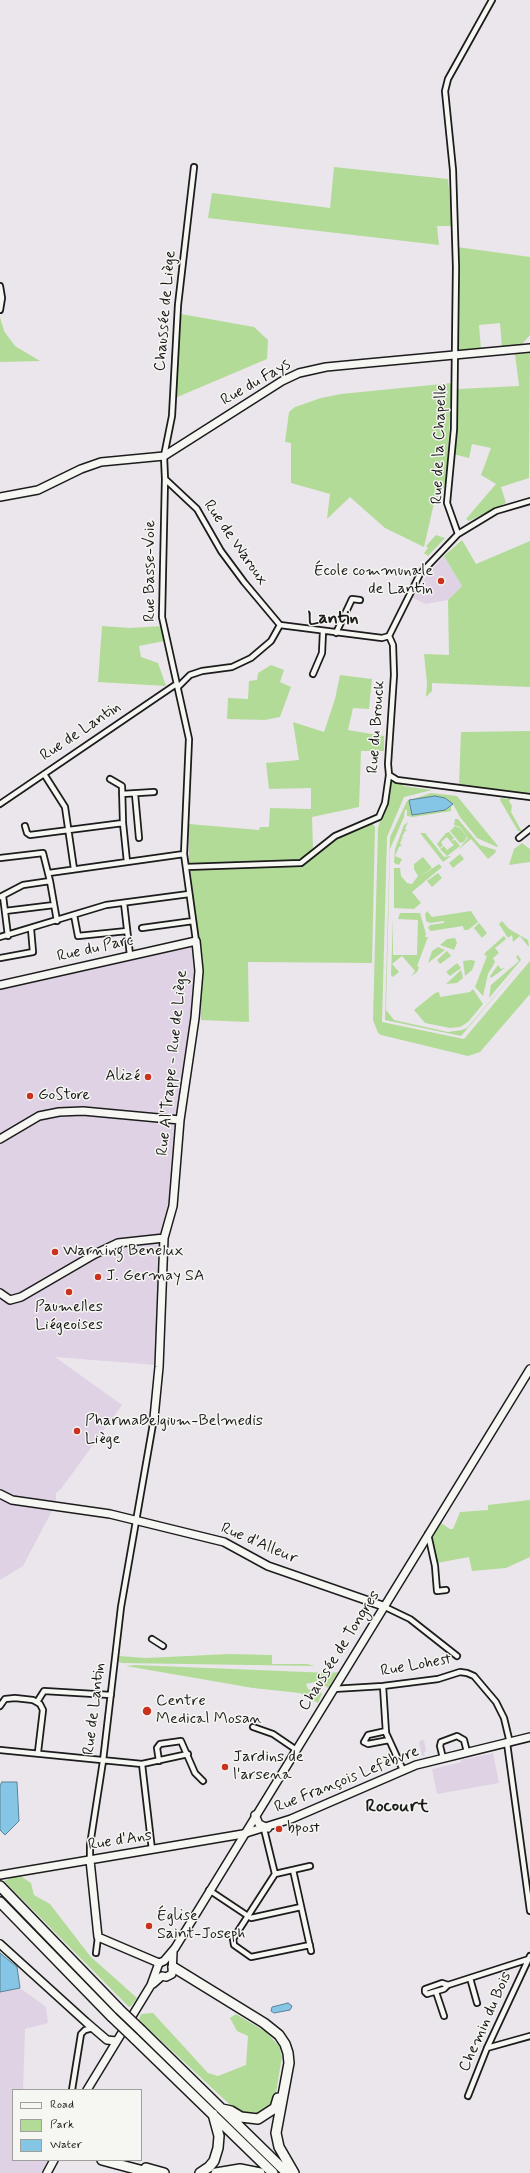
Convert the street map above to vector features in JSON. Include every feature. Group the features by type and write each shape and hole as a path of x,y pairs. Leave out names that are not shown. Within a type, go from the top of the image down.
{"highway":[{"path":"0,1887 141,2030 287,2173"},
{"path":"0,1902 112,2017 273,2173"},
{"path":"167,1971 183,1978 266,2029 281,2046 285,2063 275,2108 264,2116 254,2119 241,2117 231,2111 222,2109"},
{"path":"167,1971 264,2023 279,2036 285,2044 289,2063 276,2133 279,2147 294,2173"},
{"path":"200,2173 209,2167 214,2161 218,2148 219,2136 213,2114"},
{"path":"106,2161 151,2173"},
{"path":"122,2161 164,2173"},
{"path":"216,2173 240,2169 260,2173"}],"street":[{"name":"Rue de la Chapelle","path":"458,534 448,503 454,429 456,266 453,170 445,91 448,79 492,0"},
{"name":"Chaussée de Liège","path":"164,456 172,416 178,305 194,167"},
{"path":"0,286 2,298 0,310"},
{"name":"Rue du Fays","path":"0,497 32,492 81,468 101,462 164,456 282,381 298,374 326,368 530,348"},
{"path":"164,456 165,478"},
{"name":"Rue de Waroux","path":"165,478 197,509 221,551 244,582 280,625"},
{"name":"Rue Basse-Voie","path":"165,478 162,618 179,686"},
{"path":"280,625 382,638 389,636 418,578 458,534 496,512 530,501"},
{"path":"336,633 352,599 360,600"},
{"name":"Rue de Lantin","path":"0,804 175,685 179,686 190,674 232,667 252,658 271,641 280,625"},
{"path":"313,674 322,653 323,631"},
{"name":"Rue du Brouck","path":"186,867 301,863 317,849 340,833 377,818 385,803 389,775 388,764 394,675 393,645 389,636"},
{"name":"Rue Al'Trappe - Rue de Liège","path":"154,1418 160,1366 164,1238 172,1206 180,1120 195,1018 199,971 184,854 189,739 179,686"},
{"path":"44,774 64,804 74,869"},
{"path":"389,775 396,780 530,797"},
{"path":"110,779 121,784 122,823 127,862"},
{"path":"122,794 154,792"},
{"path":"135,794 139,838"},
{"path":"25,826 27,833 30,835 122,823"},
{"path":"519,838 530,829"},
{"path":"0,858 42,853 45,855 57,921"},
{"path":"49,873 184,854"},
{"path":"8,936 5,911 1,896 23,885 50,881"},
{"path":"0,937 57,921 103,905 189,894"},
{"path":"124,902 130,955"},
{"path":"5,911 54,905"},
{"path":"74,915 78,936 127,931"},
{"path":"142,928 193,921"},
{"path":"0,958 33,952 31,929"},
{"name":"Rue du Parc","path":"0,985 196,941"},
{"path":"0,1139 39,1116 59,1112 83,1111 180,1120"},
{"path":"0,1293 10,1300 21,1297 95,1254 118,1243 164,1238"},
{"name":"Chaussée de Tongres","path":"167,1971 162,1962 175,1948 295,1749 530,1369"},
{"name":"Rue de Lantin","path":"98,1937 90,1860 90,1845 103,1761 121,1607 154,1418"},
{"name":"Rue d'Alleur","path":"0,1494 12,1500 110,1514 224,1542 268,1566 384,1606"},
{"path":"428,1534 436,1566 437,1590 446,1590"},
{"path":"384,1606 410,1619 457,1656"},
{"path":"152,1640 163,1646"},
{"name":"Rue Lohest","path":"333,1689 383,1686 438,1679 460,1672 467,1673 474,1676 496,1702 504,1718 508,1743"},
{"path":"383,1686 386,1731 403,1770"},
{"path":"37,1702 44,1691 111,1694"},
{"path":"0,1706 6,1699 15,1698 37,1702 43,1710 38,1752"},
{"path":"253,1727 273,1734 295,1749"},
{"path":"386,1731 368,1736 364,1742 368,1744 389,1740"},
{"path":"443,1758 440,1746 441,1742 457,1736 464,1740 467,1752"},
{"name":"Rue François Lefèbvre","path":"243,1834 266,1828 336,1800 403,1770 443,1758 530,1738"},
{"path":"159,1761 157,1748 160,1744 181,1741 188,1754 195,1773 203,1781"},
{"path":"508,1743 530,1911"},
{"path":"0,1750 38,1752 103,1761 142,1764 188,1754"},
{"path":"142,1764 152,1850"},
{"path":"255,1815 259,1824 266,1828 275,1874"},
{"name":"Rue d'Ans","path":"0,1875 243,1834"},
{"path":"232,1837 236,1846"},
{"path":"310,1866 275,1874 233,1939 234,1945 251,1957 310,1945"},
{"path":"293,1870 311,1951"},
{"path":"209,1890 252,1918 302,1908"},
{"path":"88,2089 151,1985 167,1971 169,1962 162,1962 98,1937 96,1953"},
{"path":"0,1944 106,2040 116,2041"},
{"name":"Chaussée de Tongres","path":"167,1971 175,1948"},
{"path":"448,1985 442,1983 425,1989 428,1994 436,1992 444,1989 448,1985 529,1958"},
{"name":"Chemin du Bois","path":"468,2096 487,2048 529,1958"},
{"path":"470,1978 477,2003"},
{"path":"436,1992 444,2016"},
{"path":"72,2089 81,2034 87,2029 93,2028"},
{"path":"487,2048 530,2036"},
{"path":"47,2173 52,2161"}],"shaded area":[{"name":"École communale de Lantin","path":"444,556 462,586 448,600 426,604 413,598 427,575"},
{"path":"193,947 198,973 166,1238 156,1365 55,1357 122,1405 61,1489 56,1493 56,1503 23,1566 0,1580 0,989"},
{"path":"424,1740 426,1751 424,1752 425,1756 422,1756 419,1742"},
{"path":"493,1753 499,1783 437,1794 432,1769 462,1762 461,1760"},
{"path":"20,1988 46,2007 48,2023 25,2029 23,2089 12,2089 12,2161 49,2161 43,2173 0,2173 0,1992"}],"green space":[{"path":"334,167 448,179 452,226 437,226 439,245 208,218 212,193 330,208"},
{"path":"457,247 530,257 530,335 521,345 502,347 500,323 479,325 481,350 458,352"},
{"path":"181,314 254,327 268,340 267,359 175,398"},
{"path":"0,317 4,331 15,346 40,361 0,362"},
{"path":"530,353 529,478 501,487 506,503 469,521 466,519 496,484 481,475 491,448 472,444 469,458 453,454 458,389 519,386 515,354"},
{"path":"452,383 446,484 434,503 424,547 385,528 350,497 327,519 330,494 291,483 291,443 285,442 289,412 295,407 321,398 341,394"},
{"path":"436,535 445,538 428,556 424,553 428,548 426,546"},
{"path":"462,540 476,564 530,541 530,687 432,683 432,691 426,697 427,683 424,654 449,655 448,600 462,586 444,556"},
{"path":"102,626 130,628 162,626 164,641 139,646 141,657 158,663 166,686 98,682"},
{"path":"271,665 284,670 280,682 291,687 280,717 265,720 227,719 228,698 248,699 249,681 257,680 258,673"},
{"path":"340,675 372,679 369,709 353,708 348,730 384,736 384,751 361,751 359,807 312,817 313,849 303,860 189,865 189,824 259,830 260,827 269,827 270,808 311,809 311,788 269,789 266,763 299,760 293,722 324,732 335,699"},
{"path":"530,731 530,794 459,785 461,732"},
{"path":"391,781 403,782 403,786 432,790 404,797 387,837 382,1022 464,1039 530,961 530,994 480,1052 468,1056 381,1035 378,1033 373,1020 378,828"},
{"path":"431,793 457,796 498,846 497,847 477,838 460,817 453,804 445,798 435,796 445,810 451,805 451,811 413,817 407,816 407,810 405,810 404,817 390,849 386,1010 394,1020 448,1032 462,1030 467,1028 530,955 461,1036 385,1020 390,837 407,801"},
{"path":"509,795 512,797 509,801 512,806 511,812 521,830 524,831 518,831 500,800 501,798 508,799"},
{"path":"455,819 458,819 480,845 496,850 495,853 488,859 471,839 458,850 468,838 460,827 454,825"},
{"path":"408,822 405,829 407,831 405,831 402,837 404,839 402,838 400,844 402,845 399,847 395,856 402,859 399,865 394,863 395,849 404,825"},
{"path":"372,823 375,827 372,963 248,962 249,1022 201,1020 201,956 190,868 302,865 339,837"},
{"path":"455,826 460,828 467,837 464,842 460,843 450,831"},
{"path":"449,832 454,838 451,841 455,840 460,846 447,856 440,849 444,846 447,850 454,845 447,837 441,842 443,845 440,848 437,844 446,833"},
{"path":"420,833 425,833 444,857 451,856 443,862"},
{"path":"522,843 530,849 530,862 509,865 514,849"},
{"path":"460,854 464,859 453,868 449,863"},
{"path":"423,857 432,868 418,878 439,864 442,867 412,892 421,903 414,909 394,908 394,868 400,868 401,876 407,883 412,884 418,876 414,869 414,864"},
{"path":"438,873 442,878 432,887 427,881"},
{"path":"427,911 432,917 471,911 478,922 468,930 464,930 463,926 431,931 428,928 430,925 444,923 444,921 430,923 426,921 425,914"},
{"path":"400,913 420,913 426,934 425,937 428,937 417,966 419,967 417,972 411,976 415,971 402,956 392,964 399,972 393,977 391,975 393,918 393,955 417,955 418,920 398,919"},
{"path":"502,921 509,929 528,940 529,946 520,936 513,942 512,935 508,938 499,924"},
{"path":"479,923 487,933 482,938 474,928"},
{"path":"504,936 506,939 495,948 499,953 493,958 495,962 488,974 483,996 475,987 487,956 484,955"},
{"path":"455,938 457,943 454,950 440,945 447,939"},
{"path":"438,947 445,950 428,963 432,951"},
{"path":"447,951 451,956 440,964 437,960"},
{"path":"518,955 521,960 489,998 491,985 519,961 516,957"},
{"path":"463,961 475,961 474,965 472,970 465,976"},
{"path":"457,963 461,968 450,976 446,972"},
{"path":"498,965 501,969 505,968 491,978 490,976"},
{"path":"461,970 463,978 457,983 446,984"},
{"path":"473,989 483,1004 468,1022 460,1027 450,1028 425,1023 414,1010 435,993 439,992 440,997 470,992"},
{"path":"530,1500 530,1557 506,1568 472,1571 469,1557 437,1563 432,1537 441,1523 450,1529 453,1529 460,1512 488,1510 488,1505"},
{"path":"229,1654 272,1655 272,1664 307,1664 315,1666 119,1662 119,1656 146,1658"},
{"path":"135,1665 330,1673 338,1672 328,1688 319,1681 306,1684 308,1689 319,1691 322,1694 318,1703 300,1693 253,1688 126,1666"},
{"path":"19,1875 31,1883 34,1895 50,1904 90,1956 137,1998 131,2006 129,2007 4,1881"},
{"path":"153,2013 208,2073 218,2076 246,2065 248,2036 237,2031 230,2018 236,2014 266,2032 279,2046 282,2057 274,2104 262,2114 241,2115 139,2020 141,2014"}],"water":[{"path":"435,796 445,798 453,804 445,810 412,815 409,800"},
{"path":"2,1782 17,1782 19,1821 5,1835 0,1830 0,1785"},
{"path":"0,1953 17,1967 20,1988 0,1992"},
{"path":"288,2003 292,2006 290,2010 274,2013 271,2011 272,2007"}],"place":[{"name":"École communale de Lantin","path":"441,581"},
{"name":"Alizé","path":"148,1077"},
{"name":"GoStore","path":"30,1096"},
{"name":"Warning Benelux","path":"55,1252"},
{"name":"J. Germay SA","path":"98,1277"},
{"name":"Paumelles Liégeoises","path":"69,1292"},
{"name":"PharmaBelgium-Belmedis Liège","path":"77,1431"},
{"name":"Centre Medical Mosan","path":"147,1711"},
{"name":"Jardins de l'arsena","path":"225,1767"},
{"name":"bpost","path":"279,1829"},
{"name":"Église Saint-Joseph","path":"149,1926"}],"district":[{"name":"Lantin","path":"333,619"},
{"name":"Rocourt","path":"397,1807"}]}
